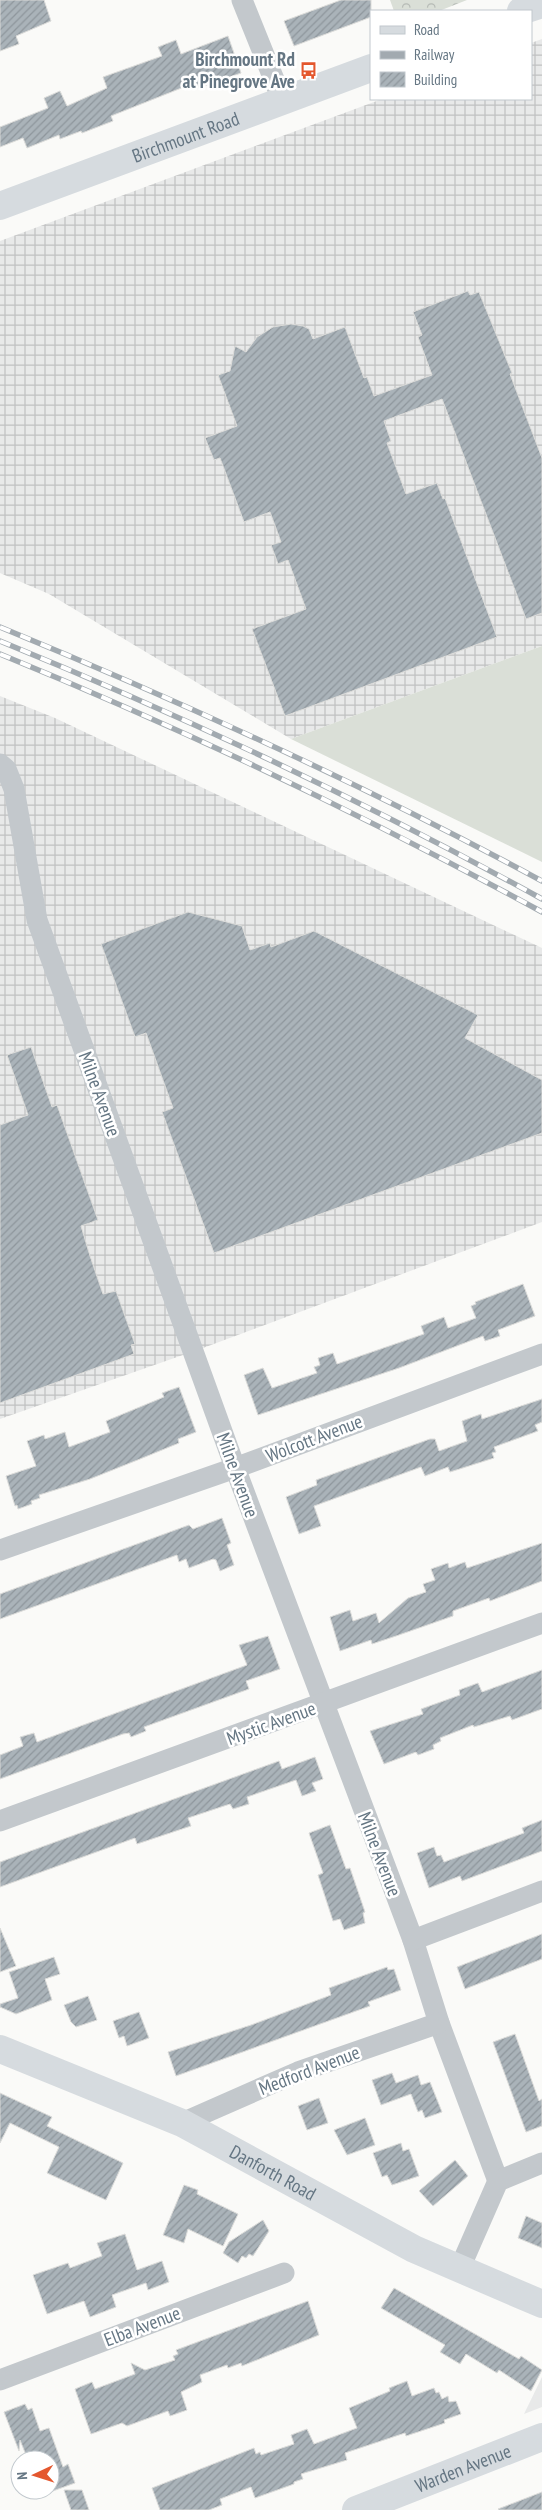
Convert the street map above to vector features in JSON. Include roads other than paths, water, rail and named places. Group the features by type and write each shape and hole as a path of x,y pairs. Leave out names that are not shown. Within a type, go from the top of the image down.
{"main road":[{"path":"524,10 542,4"},
{"name":"Birchmount Road","path":"0,206 370,68"},
{"name":"Danforth Road","path":"0,2049 182,2123 405,2244 459,2270 542,2304"},
{"name":"Warden Avenue","path":"356,2510 542,2437"}],"street":[{"path":"242,0 282,102"},
{"name":"Milne Avenue","path":"0,764 6,769 14,789 36,920 235,1468 413,1940 439,2023 498,2181"},
{"name":"Wolcott Avenue","path":"0,1550 235,1468 542,1354"},
{"name":"Mystic Avenue","path":"0,1821 542,1623"},
{"path":"413,1940 542,1892"},
{"name":"Medford Avenue","path":"182,2123 298,2072 439,2023"},
{"path":"459,2270 498,2181 542,2163"},
{"name":"Elba Avenue","path":"0,2380 284,2273"}],"railway":[{"path":"0,627 138,685 274,747 409,812 542,881"},
{"path":"0,641 207,730 275,762 409,828 542,899"},
{"path":"0,654 138,713 275,776 476,876 542,912"}],"place":[{"name":"Birchmount Rd at Pinegrove Ave","path":"309,70"}]}
